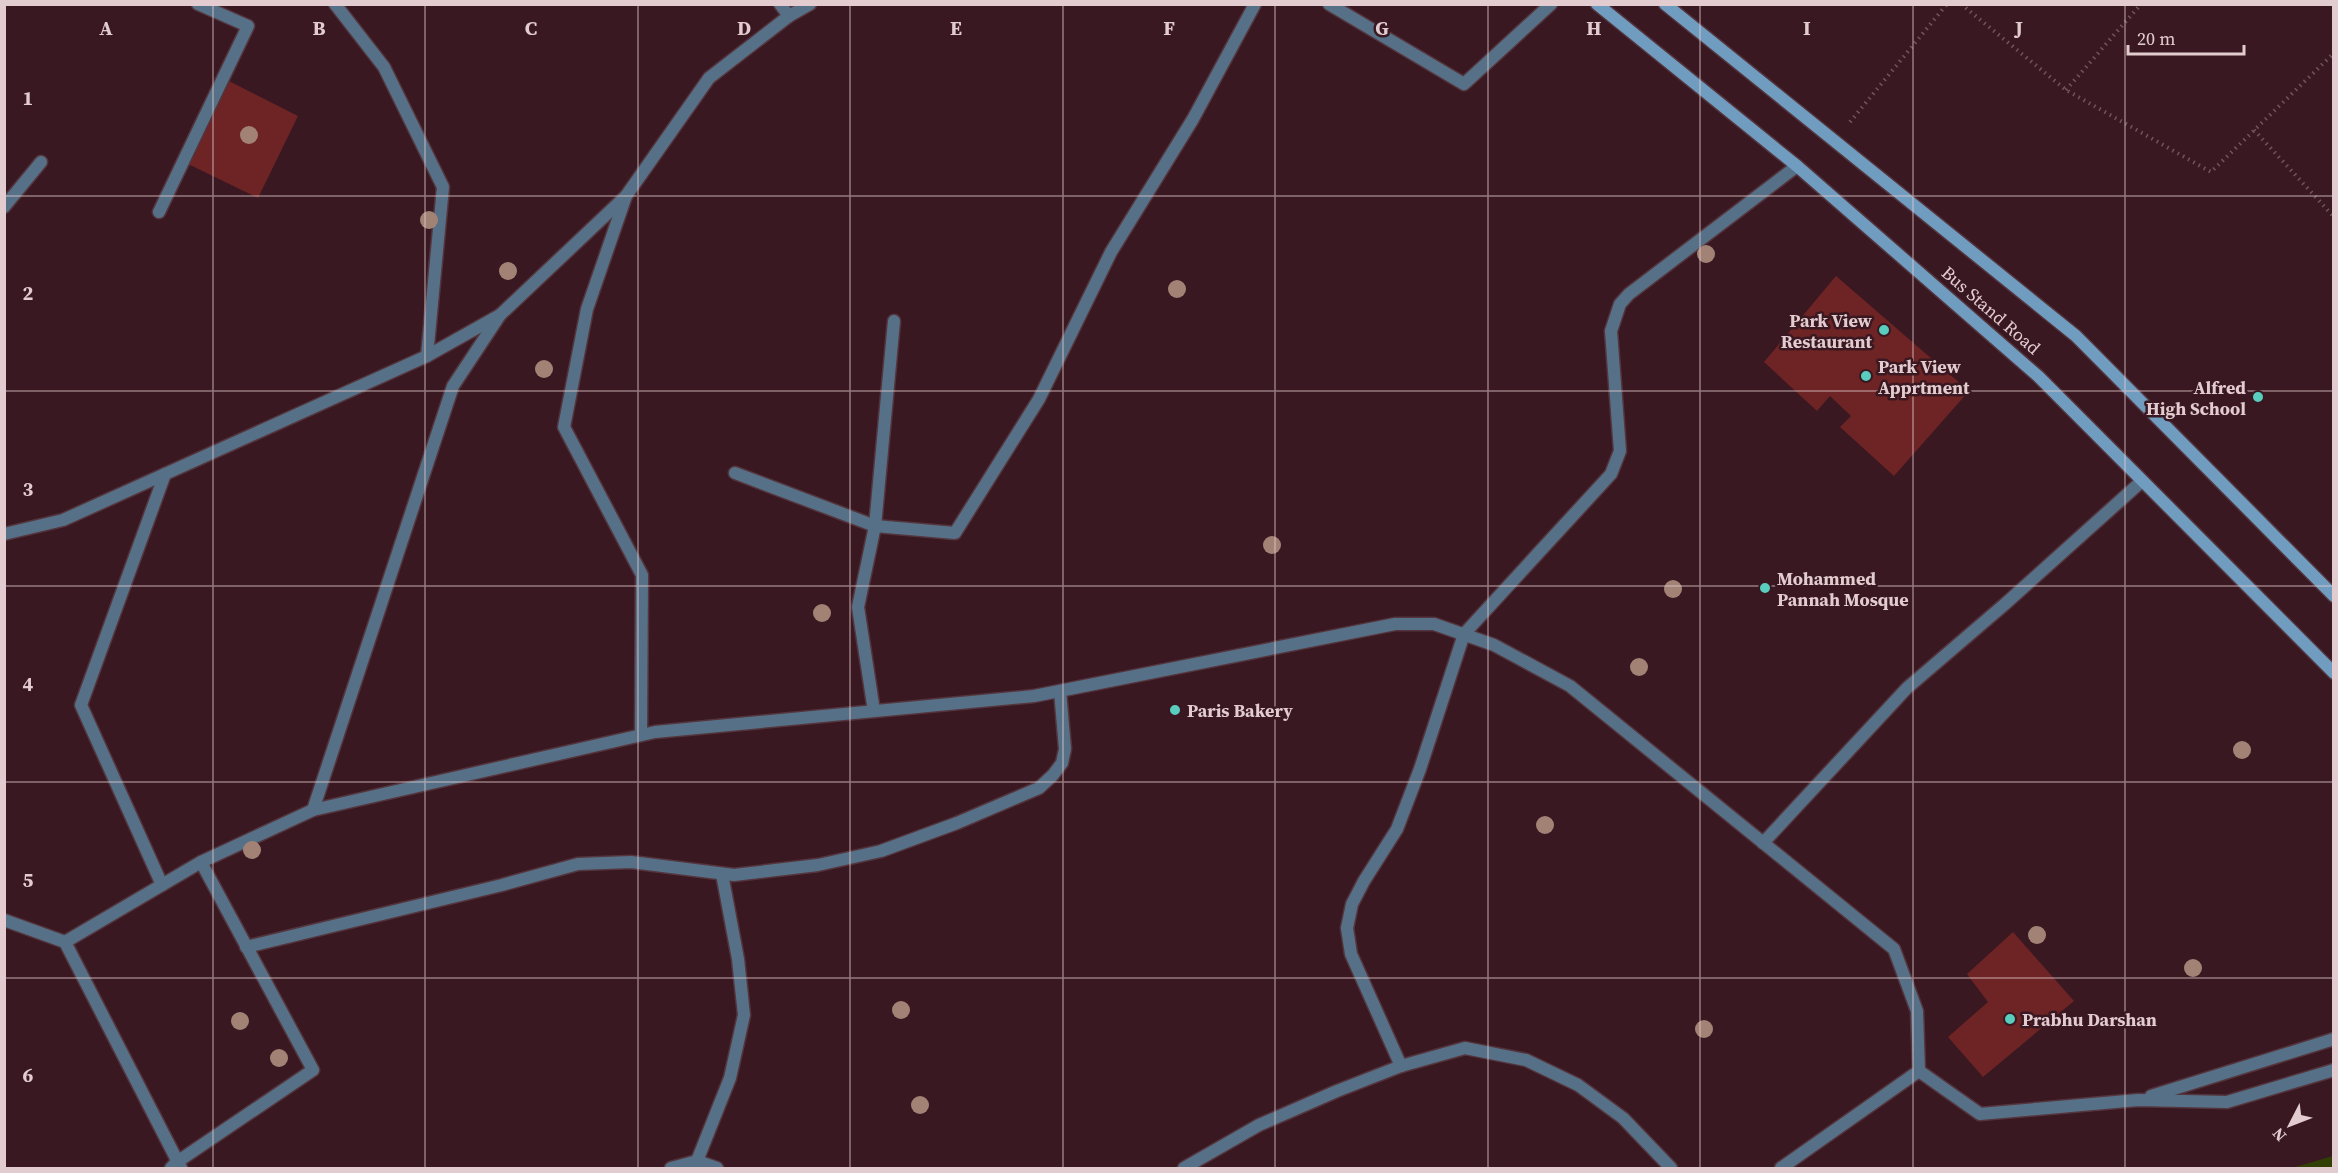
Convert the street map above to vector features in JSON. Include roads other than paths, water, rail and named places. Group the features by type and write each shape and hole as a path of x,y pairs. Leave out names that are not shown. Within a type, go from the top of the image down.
{"main road":[{"name":"Bus Stand Road","path":"1597,4 1797,166 2039,377 2334,673"},
{"name":"Bus Stand Road","path":"1665,4 2076,336 2334,596"}],"street":[{"path":"159,212 248,26 198,4"},
{"path":"335,4 384,67 443,188 427,356"},
{"path":"780,4 789,16"},
{"path":"313,810 453,386 500,315 626,196 709,78 789,16 810,4"},
{"path":"735,472 875,526 954,533 1039,399 1111,252 1192,119 1255,4"},
{"path":"1329,4 1464,84 1551,4"},
{"path":"4,207 41,162"},
{"path":"1401,1066 1351,954 1347,928 1352,904 1397,830 1420,769 1464,634 1611,474 1620,452 1611,332 1620,304 1629,294 1797,166"},
{"path":"626,196 587,309 564,427 642,575 641,735"},
{"path":"4,534 63,520 427,356 500,315"},
{"path":"874,711 858,607 875,526 894,321"},
{"path":"162,885 81,705 165,474"},
{"path":"1763,843 1907,688 2142,481"},
{"path":"65,942 201,862 313,810 656,732 1034,696 1395,624 1434,624 1494,645 1570,686 1894,949 1917,1011 1919,1071"},
{"path":"246,947 579,864 631,862 734,875 818,865 881,851 1039,789 1062,763 1065,749 1060,691"},
{"path":"4,920 65,942 176,1166 313,1070 201,862"},
{"path":"697,1161 730,1078 744,1015 738,959 722,874"},
{"path":"2138,1100 2334,1040"},
{"path":"1184,1168 1259,1125 1401,1066 1465,1048 1526,1060 1578,1084 1623,1118 1671,1168"},
{"path":"1919,1071 1980,1114 2138,1100 2227,1102 2334,1071"},
{"path":"1780,1168 1919,1071"},
{"path":"671,1168 697,1161 717,1168"}],"place":[{"name":"Park View Restaurant","path":"1884,330"},
{"name":"Park View Apprtment","path":"1866,376"},
{"name":"Alfred High School","path":"2258,397"},
{"name":"Mohammed Pannah Mosque","path":"1765,588"},
{"name":"Paris Bakery","path":"1175,710"},
{"name":"Prabhu Darshan","path":"2010,1019"}]}
